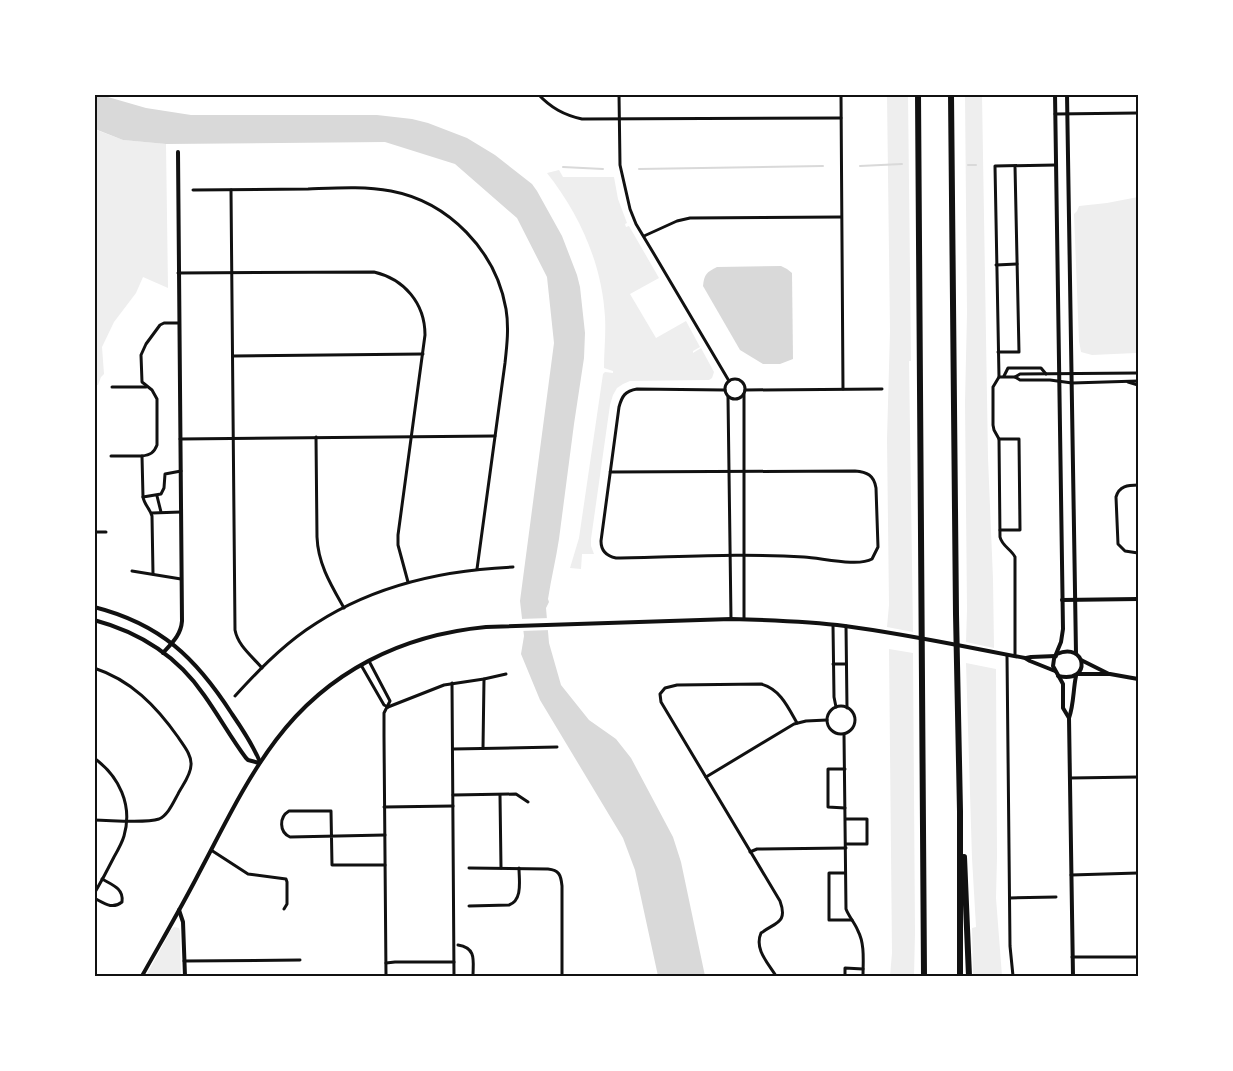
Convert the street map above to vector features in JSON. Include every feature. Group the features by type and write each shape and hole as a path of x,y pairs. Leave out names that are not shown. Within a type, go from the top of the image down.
{"highway":[{"path":"918,94 924,976"},
{"path":"951,94 960,976"},
{"path":"960,811 965,869 969,976"}],"street":[{"path":"538,94 560,113 592,119 841,118"},
{"path":"619,94 619,155 621,175 630,209 729,381"},
{"path":"840,94 843,389"},
{"path":"1055,94 1062,634 1061,645 1053,662 1055,671 1063,684 1064,708 1070,718"},
{"path":"1067,94 1071,374 1069,382 1076,653 1081,667 1073,687 1073,708 1070,718 1072,976"},
{"path":"1055,114 1138,113"},
{"path":"163,653 177,636 181,627 178,152"},
{"path":"1001,377 998,352 995,166 1056,165"},
{"path":"998,352 1019,352 1015,166"},
{"path":"194,190 356,188 390,191 423,202 454,221 479,247 497,277 505,303 508,337 477,569"},
{"path":"231,190 235,630 241,645 262,668"},
{"path":"644,236 677,221 690,218 841,217"},
{"path":"996,265 1017,264"},
{"path":"178,273 357,271 377,273 391,278 403,285 411,294 418,304 424,326 423,354 397,539 408,582"},
{"path":"111,456 141,456 153,452 157,442 157,399 141,378 141,355 160,325 179,323"},
{"path":"232,356 423,354"},
{"path":"1015,656 1015,557 1001,541 999,439 993,425 993,387 1008,368 1041,368 1046,374"},
{"path":"1001,377 1015,377 1020,374 1138,373"},
{"path":"1015,377 1020,380 1138,383"},
{"path":"729,381 740,380 745,392 744,619"},
{"path":"729,381 725,390 728,397 731,619"},
{"path":"112,387 147,387"},
{"path":"610,472 867,472 872,476 876,488 878,547 869,561 859,563 808,557 744,555 616,558 603,551 601,540 610,472 619,406 623,395 637,389 725,390"},
{"path":"728,397 737,399 745,392 882,389"},
{"path":"180,439 495,436"},
{"path":"316,437 318,550 325,573 344,608"},
{"path":"999,439 1019,439 1020,530 1000,530"},
{"path":"141,456 143,497 152,513 153,574"},
{"path":"143,497 161,494 165,474 181,471"},
{"path":"1138,485 1120,489 1116,497 1117,541 1120,547 1128,552 1138,553"},
{"path":"157,496 161,512"},
{"path":"152,513 181,512"},
{"path":"94,532 106,532"},
{"path":"235,696 262,668 304,632 344,608 378,592 447,573 513,567"},
{"path":"132,571 182,579"},
{"path":"1062,600 1138,599"},
{"path":"94,607 129,618 152,630 172,643 193,662 211,682 255,748 260,763"},
{"path":"142,976 250,779 284,730 305,706 336,681 368,661 406,644 468,628 514,625 731,619 783,620 846,626 937,641 1025,658 1055,671"},
{"path":"94,620 127,631 144,640 177,664 195,683 246,758 260,763"},
{"path":"833,625 836,707"},
{"path":"846,626 848,708"},
{"path":"1025,658 1056,655 1067,651 1076,653"},
{"path":"1007,655 1010,946 1013,976"},
{"path":"1080,660 1110,674 1138,680"},
{"path":"368,661 390,701 384,713 386,976"},
{"path":"833,664 846,664"},
{"path":"361,665 384,705 388,707"},
{"path":"94,668 122,680 153,705 182,743 190,758 191,767 171,806 163,816 150,820 94,820"},
{"path":"388,707 453,683 506,674"},
{"path":"1058,676 1067,678 1077,675 1110,674"},
{"path":"483,748 484,679"},
{"path":"453,683 454,976"},
{"path":"776,976 761,952 759,937 761,933 780,921 783,910 780,901 661,702 660,694 664,688 677,685 755,684 768,686 778,693 797,723"},
{"path":"840,706 848,708 855,720 852,728 844,734 832,731 827,720 829,712 840,706"},
{"path":"706,777 797,723 827,720"},
{"path":"844,734 846,909 862,941 863,976"},
{"path":"453,748 557,747"},
{"path":"94,758 103,764 118,783 125,801 126,820 123,839 102,879 94,896 110,906 122,903 123,896 119,889 102,879"},
{"path":"845,769 828,769 828,807 845,808"},
{"path":"1070,778 1138,777"},
{"path":"500,794 501,868"},
{"path":"453,795 516,794 528,802"},
{"path":"384,807 453,806"},
{"path":"385,835 331,836 287,836 283,831 282,818 289,811 331,811 331,836 332,865 385,865"},
{"path":"750,852 757,849 867,844 867,819 846,819"},
{"path":"211,850 248,874 286,879 287,904 284,909"},
{"path":"469,868 554,869 560,875 562,976"},
{"path":"469,906 513,904 518,895 519,868"},
{"path":"846,873 829,873 829,920 852,920"},
{"path":"1071,874 1138,873"},
{"path":"1010,898 1056,897"},
{"path":"179,910 183,922 185,976"},
{"path":"458,945 467,947 472,953 473,976"},
{"path":"1072,957 1138,957"},
{"path":"184,961 300,960"},
{"path":"386,963 454,962"},
{"path":"845,976 845,968 863,969"}],"shaded area":[{"path":"94,95 146,108 191,115 377,115 412,119 467,138 495,155 532,184 537,191 562,236 577,275 585,333 584,358 559,539 549,602 546,608 549,643 561,685 589,720 616,739 631,758 673,837 681,862 705,976 658,976 635,870 623,838 540,700 521,654 524,636 520,601 554,343 547,277 517,218 455,164 385,142 166,144 123,140 95,129"},
{"path":"887,95 908,95 913,632 887,627 889,605 887,439 890,331"},
{"path":"965,95 982,95 988,458 994,648 966,642"},
{"path":"94,129 123,140 166,144 168,288 143,277 136,293 114,322 102,347 104,374 98,385 94,385"},
{"path":"559,170 563,177 614,177 618,199 627,223 626,227 629,226 659,278 630,294 656,338 686,321 700,347 693,353 701,348 714,372 709,380 630,381 617,388 610,405 591,539 594,554 582,554 581,569 570,568 579,538 603,374 613,373 613,371 604,368 605,317 594,259 570,206 547,173"},
{"path":"1138,197 1138,356 1136,353 1092,355 1081,352 1074,214 1079,206"},
{"path":"781,266 792,273 793,359 780,364 763,364 740,350 703,286 703,282 707,274 717,267"},
{"path":"889,649 913,653 914,976 890,976 892,953"},
{"path":"966,663 996,669 996,898 1002,976 973,976 972,928 976,927"},
{"path":"174,927 179,928 180,931 181,976 146,976 171,930"}],"pier":[{"path":"550,618 551,630 520,631 519,619"}],"waterway":[{"path":"860,166 902,164"},
{"path":"968,165 976,165"},
{"path":"639,169 823,166"},
{"path":"563,167 603,169"}]}
